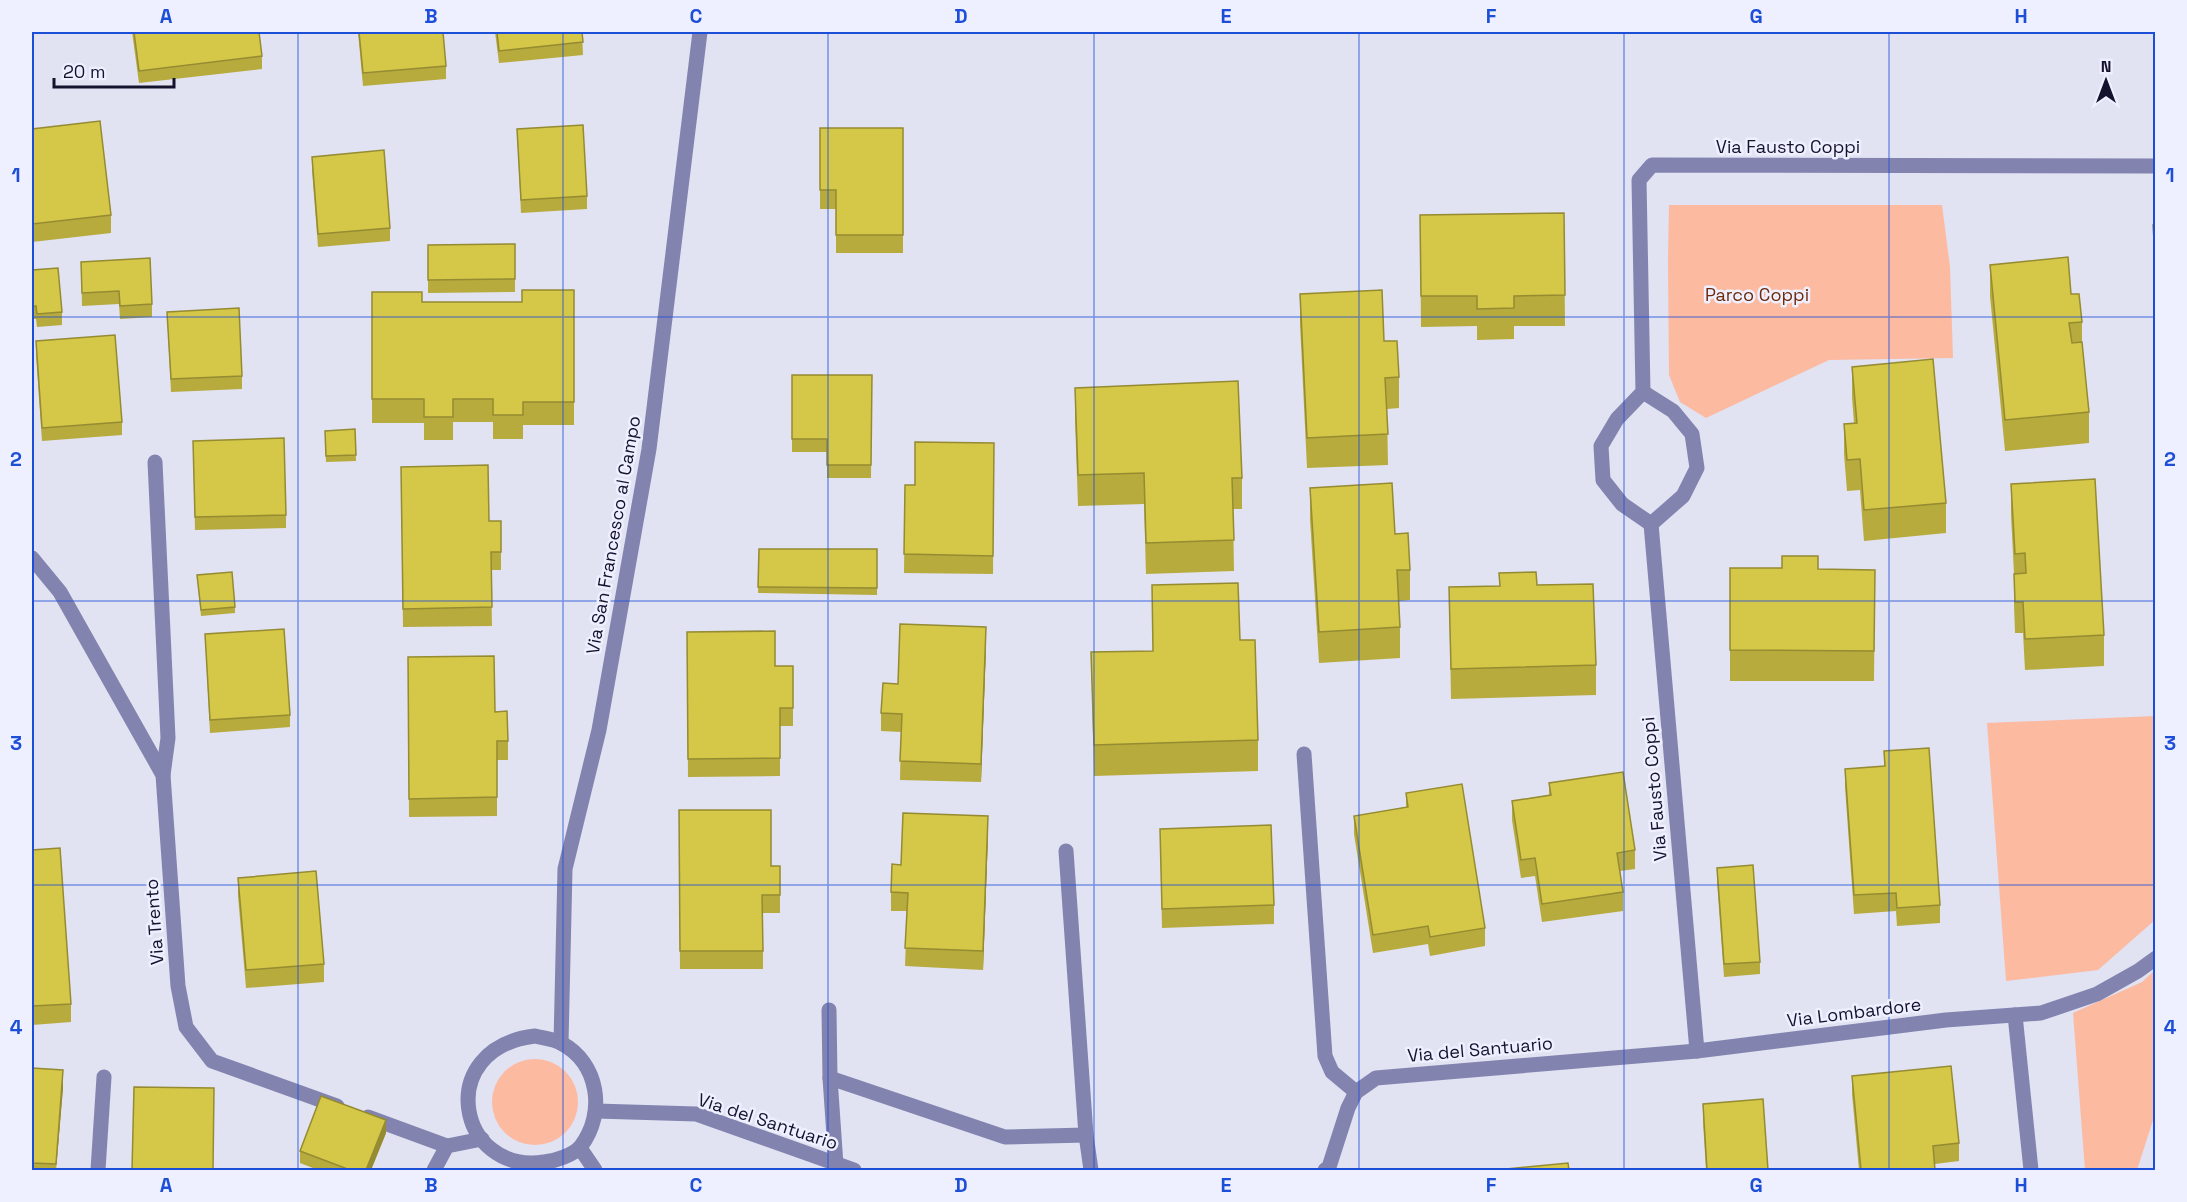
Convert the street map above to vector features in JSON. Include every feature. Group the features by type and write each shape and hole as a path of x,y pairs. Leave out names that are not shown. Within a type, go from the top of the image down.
{"street":[{"name":"Via San Francesco al Campo","path":"561,1043 565,869 599,730 649,449 699,32"},
{"name":"Via Fausto Coppi","path":"1643,392 1639,180 1652,165 2156,166"},
{"path":"1643,392 1673,411 1692,434 1697,468 1683,496 1651,524 1622,504 1603,480 1601,446 1617,419 1643,392"},
{"path":"156,462 168,738 163,775"},
{"name":"Via Fausto Coppi","path":"1651,524 1697,1051"},
{"name":"Via Trento","path":"32,558 60,592 163,775 178,986 186,1027 212,1060 447,1146"},
{"path":"1304,754 1325,1056 1332,1072 1356,1092 1348,1108 1329,1167 1325,1170"},
{"path":"1066,851 1086,1135 1091,1170"},
{"name":"Via Lombardore","path":"1697,1051 1946,1020 2041,1013 2097,993 2138,971 2156,958"},
{"path":"829,1010 830,1078 836,1165"},
{"path":"2015,1015 2031,1170"},
{"path":"535,1036 561,1043 578,1056 589,1070 596,1091 596,1111 580,1148 554,1161 531,1164 509,1160 492,1150 477,1134 471,1122 468,1100 470,1082 480,1063 497,1047 518,1038 535,1036"},
{"name":"Via del Santuario","path":"1356,1092 1376,1078 1697,1051"},
{"path":"98,1170 104,1077"},
{"path":"830,1078 1005,1137 1086,1135"},
{"name":"Via del Santuario","path":"596,1111 696,1114 854,1170"},
{"path":"434,1170 447,1146 482,1139"},
{"path":"580,1148 595,1170"}],"green space":[{"name":"Parco Coppi","path":"1669,205 1942,205 1950,267 1953,358 1829,360 1706,418 1680,402 1669,375"},
{"path":"2155,716 2155,920 2098,970 2006,981 1987,723"},
{"path":"2155,970 2155,1114 2137,1170 2085,1170 2073,1013 2142,982"},
{"path":"535,1059 559,1066 571,1078 578,1102 571,1126 559,1138 535,1145 511,1138 499,1126 492,1102 499,1078 511,1066"}],"building":[{"path":"134,32 259,32 262,56 139,71"},
{"path":"359,32 443,32 446,66 363,73"},
{"path":"497,32 582,32 583,42 499,51"},
{"path":"100,121 111,215 32,224 32,129"},
{"path":"583,125 587,196 521,200 517,129"},
{"path":"820,128 903,128 903,235 836,235 836,190 820,190"},
{"path":"384,150 390,228 318,234 312,157"},
{"path":"1564,213 1565,295 1514,296 1514,308 1477,309 1477,296 1421,296 1420,215"},
{"path":"2153,225 2156,225 2156,269"},
{"path":"515,244 515,279 428,280 428,245"},
{"path":"2068,257 2071,294 2079,294 2082,322 2069,323 2072,343 2082,342 2089,412 2005,420 1990,265"},
{"path":"150,258 152,304 120,306 119,291 82,293 81,262"},
{"path":"58,268 62,312 37,314 36,306 32,307 32,270"},
{"path":"522,290 574,290 574,402 523,402 523,415 493,415 493,399 453,399 453,417 424,417 424,399 372,399 372,292 422,292 422,302 522,302"},
{"path":"1382,290 1384,341 1397,341 1399,377 1385,378 1388,434 1307,438 1300,294"},
{"path":"239,308 242,376 171,379 167,312"},
{"path":"115,335 122,422 42,428 36,341"},
{"path":"1933,359 1946,503 1864,510 1860,459 1847,460 1844,424 1857,423 1852,367"},
{"path":"792,375 872,375 871,465 827,465 827,439 792,439"},
{"path":"1238,381 1242,478 1232,478 1234,540 1146,543 1144,473 1078,475 1075,388"},
{"path":"355,429 356,455 326,456 325,431"},
{"path":"284,438 286,515 195,517 193,441"},
{"path":"915,442 994,443 993,556 904,554 905,485 915,485"},
{"path":"488,465 489,521 501,521 501,552 491,552 492,607 403,609 401,467"},
{"path":"2095,479 2104,635 2025,639 2023,602 2015,602 2014,574 2026,573 2025,553 2015,554 2011,484"},
{"path":"1392,483 1395,534 1408,533 1410,570 1397,570 1400,627 1319,632 1310,488"},
{"path":"759,549 877,549 877,588 758,587"},
{"path":"1782,556 1818,556 1818,569 1875,570 1874,651 1730,650 1730,568 1782,568"},
{"path":"232,572 235,607 201,610 197,575"},
{"path":"1536,572 1537,585 1593,584 1596,665 1451,669 1449,587 1500,586 1499,573"},
{"path":"1238,583 1240,640 1255,640 1258,740 1094,745 1091,652 1153,651 1152,585"},
{"path":"900,624 986,627 981,764 900,761 902,714 881,713 883,683 898,684"},
{"path":"284,629 290,715 210,720 205,634"},
{"path":"775,631 775,666 793,666 793,708 780,708 780,758 688,759 687,632"},
{"path":"494,656 495,712 507,711 508,741 497,741 497,797 409,799 408,657"},
{"path":"1929,748 1940,905 1897,908 1896,893 1854,895 1845,769 1885,766 1884,751"},
{"path":"1623,772 1635,850 1617,853 1623,892 1542,904 1535,858 1521,860 1512,801 1551,795 1549,783"},
{"path":"1462,784 1485,928 1430,937 1428,926 1373,935 1354,816 1408,807 1406,793"},
{"path":"679,810 771,810 771,866 780,866 780,895 762,895 763,951 680,951"},
{"path":"903,813 988,816 983,951 905,948 908,893 891,892 892,864 901,865"},
{"path":"1271,825 1274,905 1162,909 1160,829"},
{"path":"60,848 71,1004 32,1006 32,850"},
{"path":"1753,865 1760,962 1724,964 1717,868"},
{"path":"316,871 324,964 246,970 238,878"},
{"path":"1951,1066 1959,1143 1933,1146 1935,1170 1861,1170 1852,1076"},
{"path":"32,1068 63,1070 56,1164 32,1163"},
{"path":"134,1087 214,1088 213,1170 132,1170"},
{"path":"321,1096 386,1120 366,1170 350,1170 300,1151"},
{"path":"1763,1099 1768,1170 1707,1170 1703,1104"},
{"path":"1568,1163 1569,1170 1496,1170"}]}
